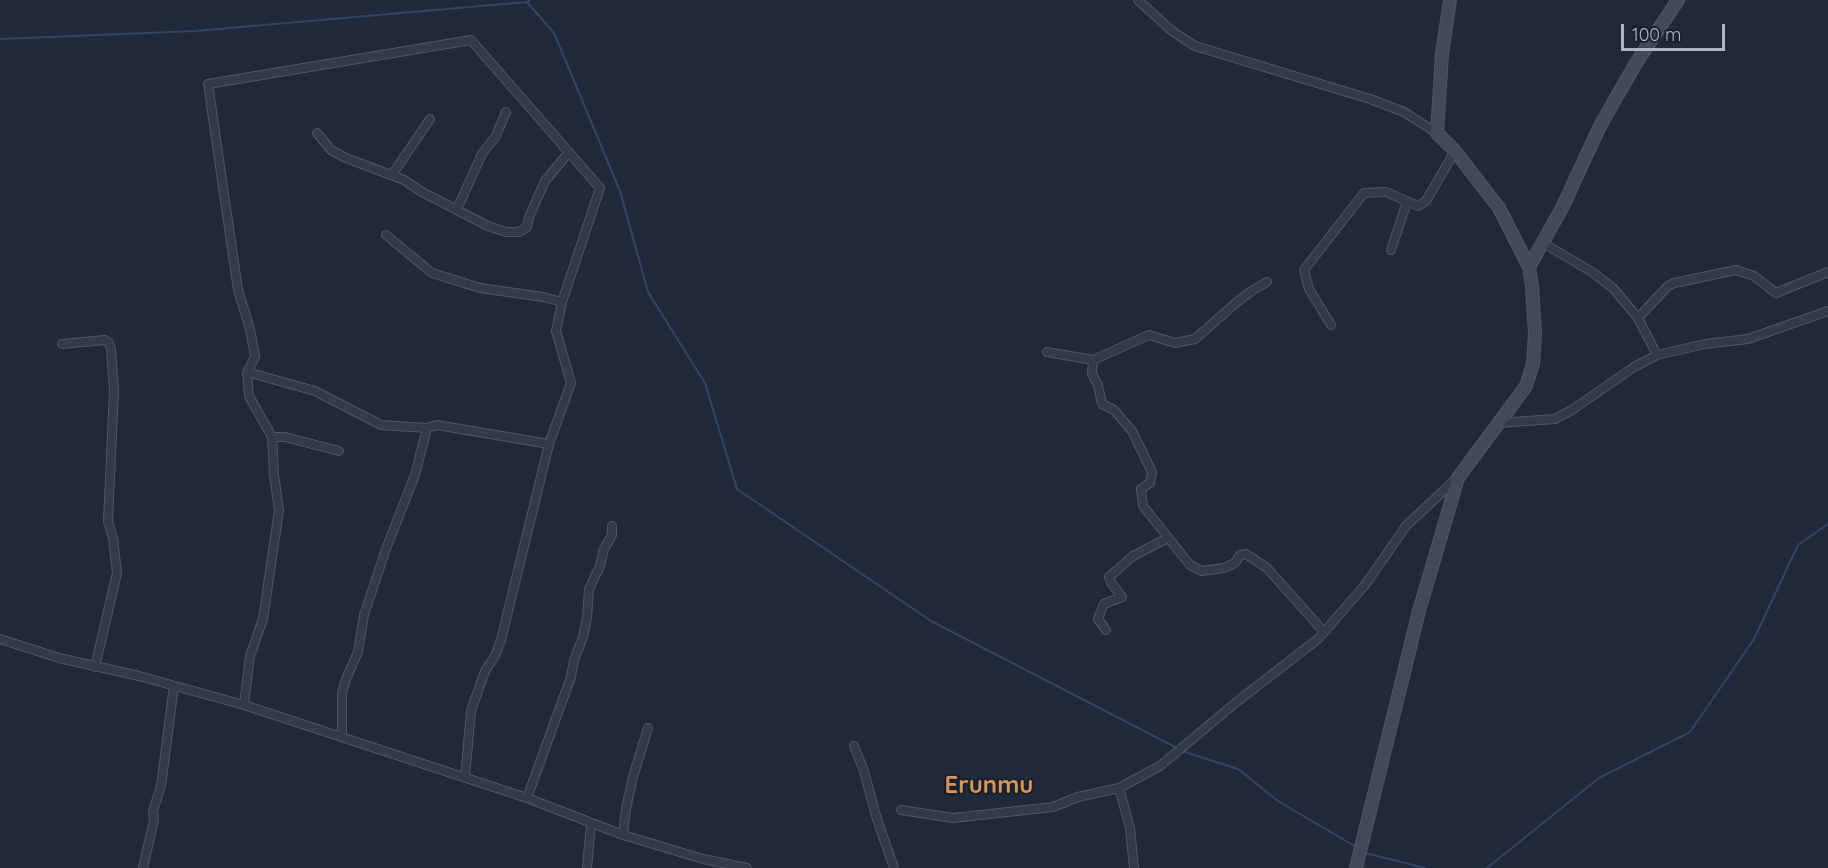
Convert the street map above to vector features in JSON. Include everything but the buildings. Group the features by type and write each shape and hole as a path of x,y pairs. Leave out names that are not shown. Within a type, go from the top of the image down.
{"street":[{"path":"901,810 953,818 1053,807 1078,797 1119,788 1160,766 1318,639 1365,585 1406,526 1458,478 1526,386 1533,364 1535,334 1529,267 1499,208 1455,151 1437,133 1404,112 1370,99 1195,46 1172,32 1138,0"},
{"path":"1437,133 1442,54 1450,0"},
{"path":"1529,267 1562,208 1600,126 1636,63 1678,0"},
{"path":"244,705 250,656 263,619 279,510 272,437 249,396 247,372 255,357 250,329 238,290 208,84 471,40 600,188 562,302 556,331 570,382 549,444 501,640 495,656 485,671 471,711 465,778"},
{"path":"457,209 482,154 496,136 506,111"},
{"path":"393,175 430,119"},
{"path":"316,133 331,150 346,158 404,180 422,192 488,226 506,232 519,232 527,227 545,181 569,152"},
{"path":"1331,326 1309,289 1304,270 1364,193 1386,192 1418,206 1426,201 1455,151"},
{"path":"1391,250 1407,202"},
{"path":"386,235 432,273 480,288 562,302"},
{"path":"1543,243 1592,272 1613,288 1638,318 1657,355"},
{"path":"1638,318 1668,286 1674,283 1736,270 1754,276 1776,293 1828,272"},
{"path":"1047,352 1093,360 1149,335 1175,343 1195,339 1228,309 1267,282"},
{"path":"1498,423 1555,419 1572,410 1634,367 1657,355 1705,344 1748,339 1828,311"},
{"path":"62,344 105,340 111,349 114,391 108,520 113,538 117,573 95,667"},
{"path":"1093,360 1092,374 1098,385 1102,404 1113,410 1132,431 1152,472 1150,483 1141,489 1143,506 1190,565 1202,571 1224,568 1235,563 1240,555 1246,554 1268,568 1324,632"},
{"path":"247,372 315,391 381,424 428,428 437,425 549,444"},
{"path":"342,737 342,701 346,679 358,652 364,615 386,549 415,475 428,428"},
{"path":"272,437 285,437 339,451"},
{"path":"1356,868 1419,610 1458,478"},
{"path":"527,798 572,677 574,660 587,618 589,589 600,566 604,549 612,535 612,526"},
{"path":"1106,630 1098,619 1104,604 1122,597 1109,577 1134,556 1168,538"},
{"path":"0,639 95,667 244,705 527,798 623,835 703,859 747,868"},
{"path":"143,868 154,820 153,811 161,786 174,686"},
{"path":"623,835 633,777 648,728"},
{"path":"854,746 894,868"},
{"path":"1119,788 1130,828 1134,868"},
{"path":"587,868 591,824"}],"waterway":[{"path":"0,39 195,31 530,0"},
{"path":"527,2 554,33 620,191 648,292 705,383 737,489 931,621 1177,748"},
{"path":"1487,868 1599,778 1690,732 1754,639 1798,545 1828,524"},
{"path":"1182,751 1238,769 1278,801 1356,847"},
{"path":"1364,851 1425,868"}],"district":[{"name":"Erunmu","path":"989,786"}]}
